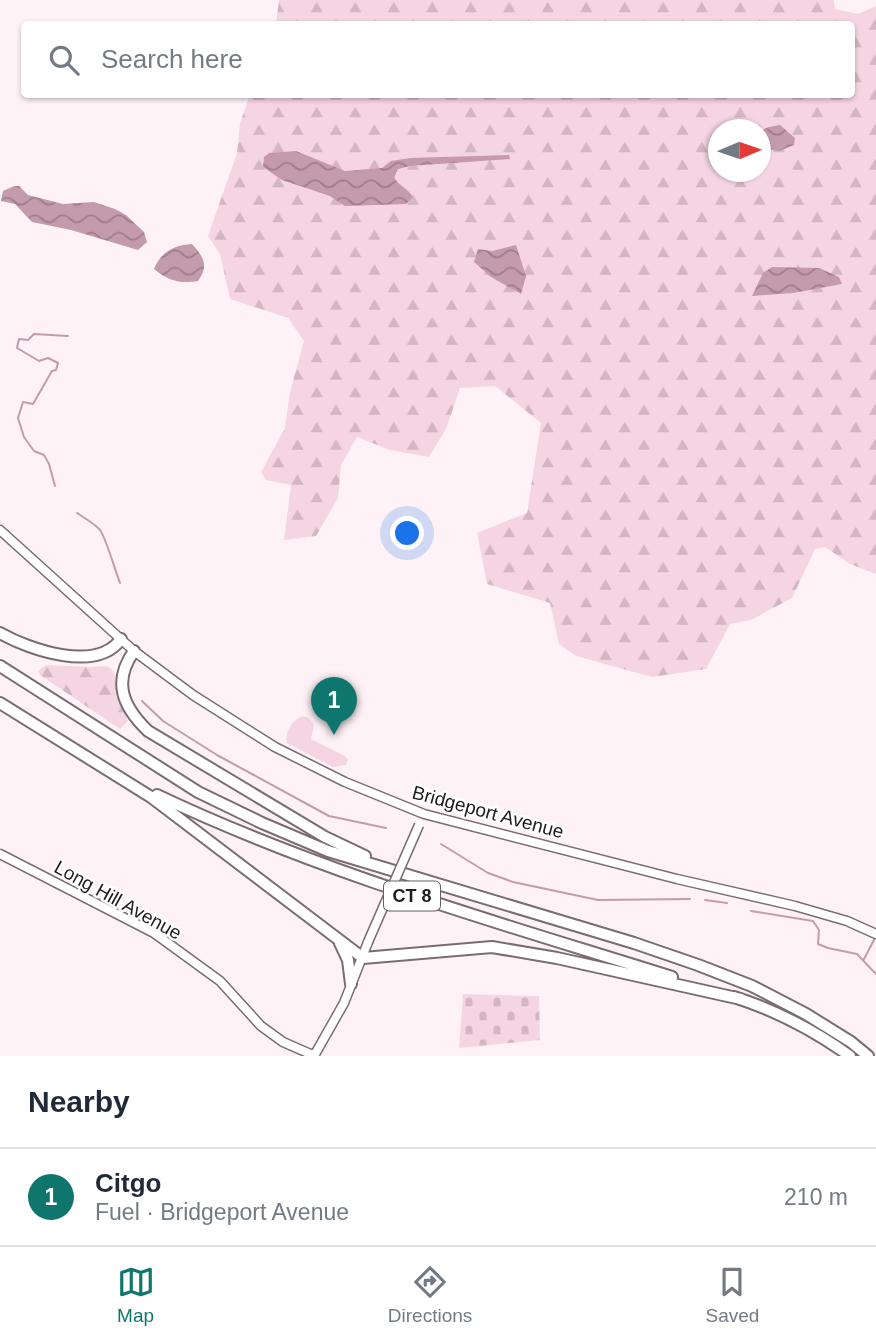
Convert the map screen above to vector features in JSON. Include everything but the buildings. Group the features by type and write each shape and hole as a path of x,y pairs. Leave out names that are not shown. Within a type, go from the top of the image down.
{"highway":[{"path":"0,634 37,650 79,656 108,652 121,639"},
{"path":"134,651 122,681 124,695 128,710 148,731 325,837 409,875"},
{"name":"CT 8","path":"0,666 198,792 328,851 634,943 752,986 806,1014 868,1056"},
{"name":"CT 8","path":"0,703 95,763 218,824 365,881 741,999 788,1019 850,1056"},
{"path":"95,763 177,816 363,958 492,947 558,958 741,999"},
{"path":"336,938 348,960 351,984"}],"main road":[{"name":"Bridgeport Avenue","path":"0,530 134,651 193,695 275,747 345,782 424,814 677,879 795,906 847,921 876,934"},
{"path":"314,1056 363,958 424,814"},
{"name":"Long Hill Avenue","path":"0,854 154,933 220,981 261,1026 283,1042 314,1056"}],"green space":[{"path":"279,0 834,0 835,9 858,14 876,6 876,574 850,564 825,547 815,549 792,598 751,620 730,624 706,669 652,677 576,656 559,644 550,603 487,584 477,533 527,513 541,423 495,386 460,388 446,429 429,457 390,450 357,437 341,465 338,498 316,536 284,540 291,485 266,480 261,472 285,428 290,392 304,341 288,318 230,299 220,254 208,236 237,153 240,123 249,98 855,98 855,21 276,21"},
{"path":"46,665 106,666 112,669 116,694 128,721 120,729 40,675 38,671"},
{"path":"303,716 309,718 314,725 311,739 345,756 348,760 346,765 333,767 287,743 290,726"},
{"path":"463,994 539,996 540,1040 459,1048"}],"water":[{"path":"780,125 795,138 794,145 779,151 771,150 771,127"},
{"path":"296,151 345,171 382,168 391,161 410,158 509,155 510,159 398,169 394,178 413,197 406,204 345,206 330,196 282,180 263,167 264,157 269,153"},
{"path":"19,186 28,195 63,204 94,202 115,209 126,215 144,232 147,242 138,250 71,230 32,222 15,204 1,201 3,191"},
{"path":"192,244 204,262 198,281 174,281 154,269 160,258 169,250"},
{"path":"516,245 526,276 521,294 491,277 474,262 478,249 492,251"},
{"path":"772,267 819,268 839,277 842,284 793,293 752,296 763,273"}],"waterway":[{"path":"55,486 49,464 44,455 34,451 24,437 18,418 23,402 33,404 58,363 48,358 39,361 17,348 19,339 28,340 34,334 68,336"},
{"path":"77,513 100,530 120,583"},
{"path":"142,701 163,721 217,755 329,816 386,828"},
{"path":"441,844 488,873 513,882 598,900 690,899"},
{"path":"705,900 727,903"},
{"path":"751,911 813,921 819,930 818,944 857,954 876,974"},
{"path":"864,959 874,940"}],"place":[{"name":"Citgo","path":"334,735"}]}
